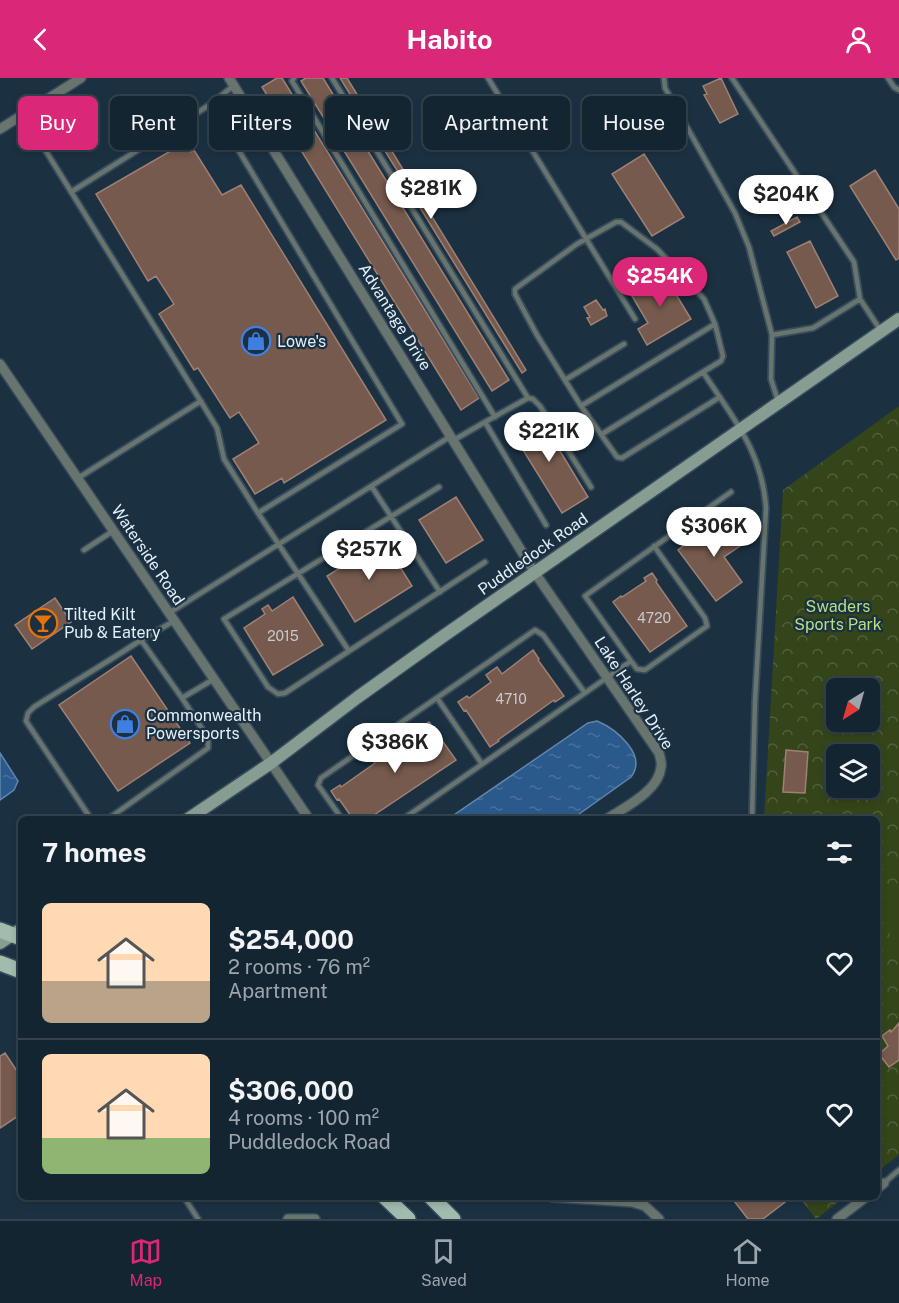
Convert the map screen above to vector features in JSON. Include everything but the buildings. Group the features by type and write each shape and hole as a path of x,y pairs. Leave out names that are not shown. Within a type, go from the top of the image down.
{"main road":[{"name":"Puddledock Road","path":"192,816 271,763 358,697 899,319"},
{"path":"0,963 18,969"},
{"path":"388,1200 408,1219"},
{"path":"434,1200 453,1219"}],"street":[{"path":"52,96 81,78"},
{"name":"Advantage Drive","path":"232,82 535,573"},
{"path":"0,129 18,117"},
{"name":"Waterside Road","path":"0,364 307,816"},
{"name":"Lake Harley Drive","path":"535,573 659,753 662,765 658,779 644,793 611,816"},
{"path":"600,1200 632,1202 645,1206 659,1219"},
{"path":"837,1219 862,1200"},
{"path":"288,1219 315,1219"}],"lane":[{"path":"294,78 292,81 495,417"},
{"path":"332,78 528,398 533,399 540,406 591,487"},
{"path":"488,78 635,319"},
{"path":"664,78 665,88 735,213 749,247 772,335 771,379 778,403"},
{"path":"732,78 854,262 860,299 881,331"},
{"path":"888,78 899,90"},
{"path":"219,96 232,82"},
{"path":"70,192 209,105"},
{"path":"45,150 217,428 224,459 349,651"},
{"path":"238,150 402,424 258,513"},
{"path":"602,434 721,361 723,356 715,324 704,299 657,249 621,222 615,222 586,239 515,290 537,335 580,406 617,457 622,458 720,397"},
{"path":"772,335 813,328 860,299"},
{"path":"580,406 715,324"},
{"path":"565,380 624,344"},
{"path":"703,372 741,429 759,463 765,485 766,508 755,700 752,816"},
{"path":"89,816 26,721 28,713 34,707 88,672 101,667 280,544 453,438 528,398"},
{"path":"78,478 201,401"},
{"path":"485,422 546,525"},
{"path":"372,487 440,592"},
{"path":"439,487 224,619 268,687 278,694 285,693 485,562"},
{"path":"654,546 708,622 707,626 645,670 637,669 585,596 654,546 730,492"},
{"path":"84,550 113,531"},
{"path":"340,816 318,785 318,781 535,630 543,635 585,693"},
{"path":"112,816 208,748 208,738 141,640"},
{"path":"407,816 631,661"},
{"path":"182,698 214,679"},
{"path":"437,698 482,764"},
{"path":"881,1185 899,1170"},
{"path":"186,1200 198,1219"}],"green space":[{"name":"Swaders Sports Park","path":"899,406 899,1155 880,1169 880,816 764,816 783,490"},
{"path":"899,892 899,955 891,951 894,945 886,910 892,897"},
{"path":"801,1200 841,1200 816,1219"}],"water":[{"path":"597,721 621,736 633,752 636,760 635,769 631,777 576,816 452,816 588,723"},
{"path":"0,753 18,781 14,790 0,800"}],"place":[{"name":"Lowe's","path":"256,341"},
{"name":"Tilted Kilt Pub & Eatery","path":"43,623"},
{"name":"Commonwealth Powersports","path":"125,724"}]}
